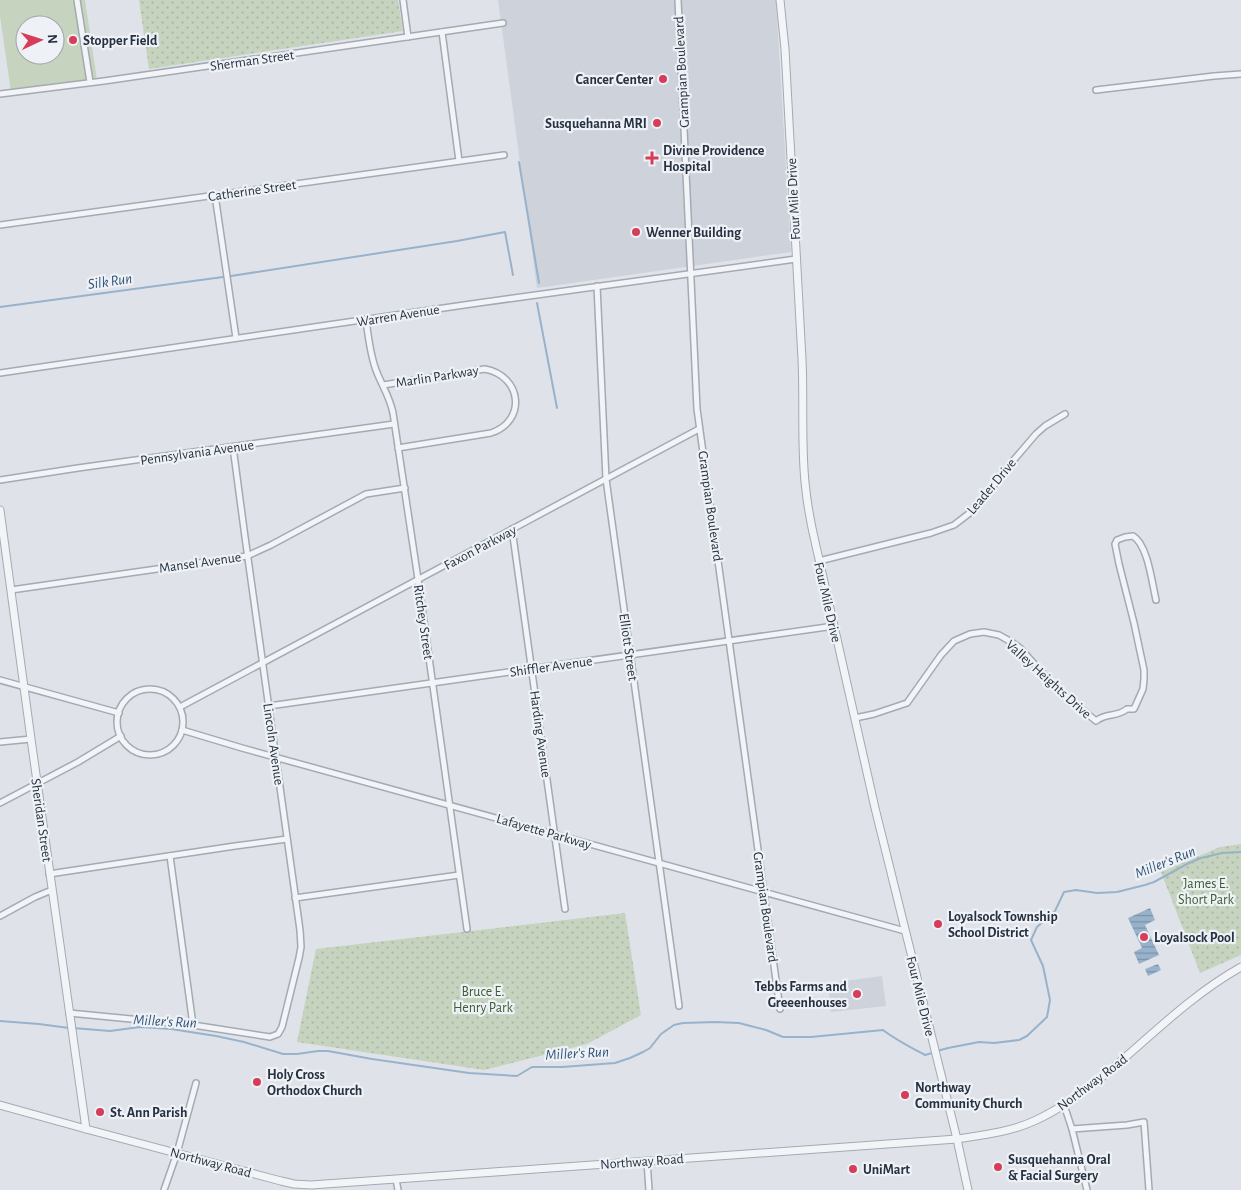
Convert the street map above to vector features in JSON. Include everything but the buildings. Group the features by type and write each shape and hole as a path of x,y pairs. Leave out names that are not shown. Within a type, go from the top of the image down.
{"street":[{"path":"77,0 90,82"},
{"path":"403,0 408,37"},
{"name":"Grampian Boulevard","path":"678,0 695,394 780,1009"},
{"name":"Four Mile Drive","path":"780,0 785,49 804,383 805,483 808,505 854,718 968,1190"},
{"name":"Sherman Street","path":"0,94 503,23"},
{"path":"442,32 460,161"},
{"path":"1096,90 1241,74"},
{"name":"Catherine Street","path":"0,225 504,155"},
{"path":"215,195 236,338"},
{"name":"Warren Avenue","path":"0,373 366,319 796,259"},
{"name":"Elliott Street","path":"597,286 606,479 679,1006"},
{"name":"Ritchey Street","path":"366,319 376,369 392,407 467,929"},
{"name":"Marlin Parkway","path":"383,385 485,369 493,370 504,377 512,387 515,395 513,415 503,428 496,432 398,448"},
{"name":"Leader Drive","path":"819,561 931,533 954,525 980,503 1036,434 1065,414"},
{"name":"Pennsylvania Avenue","path":"0,480 394,424"},
{"name":"Faxon Parkway","path":"180,707 699,428"},
{"name":"Lincoln Avenue","path":"193,1025 262,1037 274,1037 280,1032 282,1027 301,947 233,447"},
{"name":"Mansel Avenue","path":"11,590 247,556 366,494 405,488"},
{"name":"Sheridan Street","path":"0,510 86,1129"},
{"name":"Harding Avenue","path":"512,529 565,909"},
{"name":"Valley Heights Drive","path":"854,718 874,714 907,703 941,655 954,641 970,634 984,632 999,635 1020,648 1053,685 1096,721 1102,716 1116,715 1123,713 1127,709 1134,709 1143,689 1144,670 1119,564 1115,544 1117,540 1133,536 1140,542 1146,554 1156,600"},
{"name":"Shiffler Avenue","path":"268,706 834,626"},
{"path":"0,680 119,713"},
{"path":"150,689 165,692 172,696 180,707 183,716 182,730 173,746 166,751 154,754 140,753 129,747 120,736 118,727 119,713 122,706 130,696 142,690 150,689"},
{"name":"Lafayette Parkway","path":"182,730 905,931"},
{"path":"0,803 120,736"},
{"path":"0,742 31,739"},
{"path":"50,874 287,839"},
{"path":"69,1013 193,1025 170,856"},
{"path":"295,898 459,874"},
{"path":"0,916 28,900 52,890"},
{"name":"Northway Road","path":"0,1104 295,1187 957,1139 1018,1127 1033,1122 1064,1105 1107,1072 1194,998 1241,968"},
{"path":"164,1190 196,1083"},
{"path":"1064,1105 1072,1128 1087,1190"},
{"path":"1072,1128 1127,1125 1144,1122 1148,1190"},
{"path":"648,1161 649,1190"},
{"path":"396,1179 398,1190"}],"shaded area":[{"name":"Divine Providence Hospital","path":"498,0 776,0 791,252 537,288"},
{"name":"Tebbs Farms and Greeenhouses","path":"882,976 886,1006 831,1012 828,983"}],"green space":[{"name":"Stopper Field","path":"0,0 85,0 97,80 11,92 0,16"},
{"path":"139,0 398,0 403,31 149,69"},
{"name":"James E. Short Park","path":"1241,844 1241,955 1200,973 1161,872 1220,847"},
{"name":"Bruce E. Henry Park","path":"625,913 641,1015 587,1044 484,1070 297,1042 316,949"}],"water":[{"name":"Loyalsock Pool","path":"1150,908 1155,920 1145,925 1159,955 1139,964 1134,952 1142,948 1128,918"},
{"path":"1158,964 1161,970 1148,976 1145,969"}],"waterway":[{"path":"519,162 539,283"},
{"path":"231,276 505,232 513,275"},
{"name":"Silk Run","path":"0,307 223,277"},
{"path":"537,303 557,408"},
{"name":"Miller's Run","path":"937,1051 979,1042 994,1043 1019,1040 1027,1036 1047,1017 1050,1000 1043,966 1031,940 1037,927 1055,911 1064,892 1076,890 1097,893 1117,892 1154,882 1201,858 1222,853 1241,852"},
{"name":"Miller's Run","path":"0,1021 69,1028"},
{"name":"Miller's Run","path":"73,1028 110,1031 140,1027 171,1029 244,1042 283,1054 328,1051 469,1073 517,1076 532,1067 615,1063 650,1048 661,1034 674,1025 683,1023 739,1023 766,1030 783,1037 811,1037 883,1030 925,1055 932,1053"}],"place":[{"name":"Stopper Field","path":"73,40"},
{"name":"Cancer Center","path":"663,79"},
{"name":"Susquehanna MRI","path":"657,123"},
{"name":"Divine Providence Hospital","path":"652,158"},
{"name":"Wenner Building","path":"636,232"},
{"name":"Loyalsock Township School District","path":"938,924"},
{"name":"Loyalsock Pool","path":"1144,937"},
{"name":"Tebbs Farms and Greeenhouses","path":"857,994"},
{"name":"Holy Cross Orthodox Church","path":"257,1082"},
{"name":"Northway Community Church","path":"905,1095"},
{"name":"St. Ann Parish","path":"100,1112"},
{"name":"Susquehanna Oral & Facial Surgery","path":"998,1167"},
{"name":"UniMart","path":"853,1169"}]}
